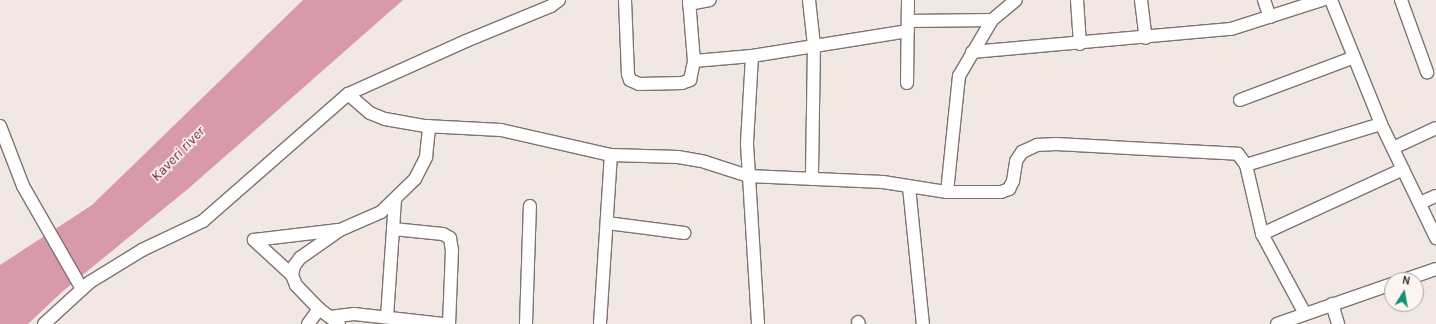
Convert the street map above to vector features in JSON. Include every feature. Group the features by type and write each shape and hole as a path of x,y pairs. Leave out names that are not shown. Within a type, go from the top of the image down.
{"street":[{"path":"44,324 82,289 142,250 203,221 348,94 466,41 551,6 559,0"},
{"path":"624,0 630,80 639,84 682,83 690,80 694,61 689,2 710,0"},
{"path":"809,0 814,45 812,179"},
{"path":"907,83 908,0"},
{"path":"947,192 956,91 959,76 992,20 1016,0"},
{"path":"1077,0 1080,44"},
{"path":"1141,0 1146,38"},
{"path":"1264,0 1270,17"},
{"path":"972,52 1080,44 1231,29 1322,0"},
{"path":"1331,0 1352,58 1381,124 1394,148 1436,238"},
{"path":"1401,0 1427,72"},
{"path":"694,61 752,56 908,26 992,20"},
{"path":"752,56 748,176 758,324"},
{"path":"1240,100 1352,58"},
{"path":"348,94 377,116 429,126 500,130 611,155 678,157 706,162 748,176 883,182 947,192 1001,192 1009,189 1022,152 1037,145 1238,154 1246,165 1262,234 1305,314"},
{"path":"1246,165 1381,124"},
{"path":"0,126 23,186 82,289"},
{"path":"292,275 294,266 300,258 340,230 381,212 395,199 423,167 429,126"},
{"path":"1394,148 1436,128"},
{"path":"600,324 611,155"},
{"path":"1262,234 1403,169"},
{"path":"909,187 923,324"},
{"path":"1420,203 1436,196"},
{"path":"387,318 395,199"},
{"path":"526,324 530,206"},
{"path":"607,223 684,234"},
{"path":"393,229 443,234 450,238 452,250 449,324"},
{"path":"340,230 254,240 292,275 296,285 319,309 335,320 354,314 445,324"},
{"path":"1424,273 1436,269"},
{"path":"1277,324 1384,287"},
{"path":"1332,304 1338,324"},
{"path":"308,324 319,309"}],"water":[{"name":"Kaveri river","path":"303,0 403,0 189,188 63,291 28,324 0,324 0,265 92,205"}]}
